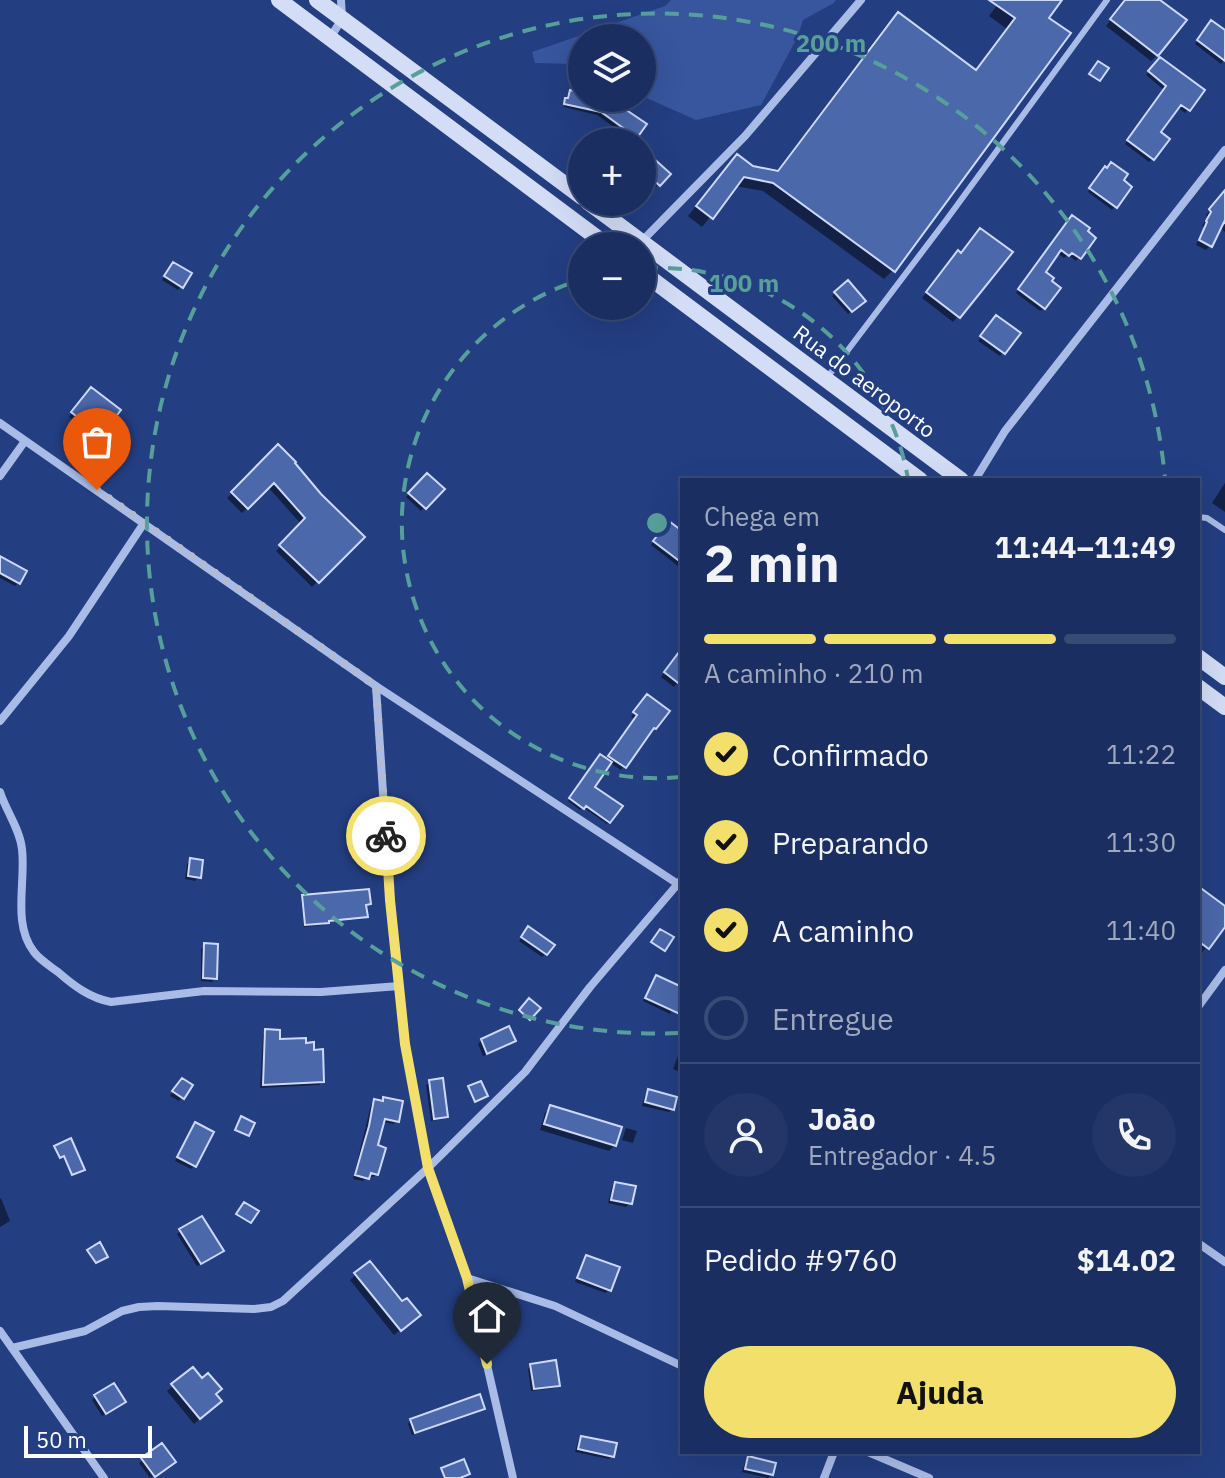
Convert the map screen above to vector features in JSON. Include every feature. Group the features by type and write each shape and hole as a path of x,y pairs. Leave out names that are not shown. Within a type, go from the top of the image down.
{"main road":[{"path":"279,0 589,232"},
{"path":"317,0 568,187"},
{"name":"Rua do aeroporto","path":"607,216 628,232"},
{"name":"Rua do aeroporto","path":"656,253 958,478"},
{"name":"Rua do aeroporto","path":"656,282 917,478"},
{"path":"1200,658 1225,677"},
{"path":"1200,688 1225,707"}],"street":[{"path":"330,38 342,19 341,0"},
{"path":"651,232 745,136 861,0"},
{"path":"976,478 1005,431 1225,150"},
{"path":"0,423 376,686 680,883"},
{"path":"0,476 25,441"},
{"path":"0,721 69,636 144,523"},
{"path":"376,686 390,900 405,1044 428,1168 467,1278 513,1478"},
{"path":"0,792 16,827 22,850 22,924 27,941 35,954 97,999 111,1002 204,991 321,992 399,986"},
{"path":"12,1348 85,1331 122,1311 139,1307 254,1309 271,1307 283,1301 428,1168 525,1072 590,987 680,885"},
{"path":"1200,1004 1225,970"},
{"path":"1200,1244 1225,1262"},
{"path":"467,1278 555,1306 680,1365"},
{"path":"0,1331 104,1478"},
{"path":"824,1478 833,1454"},
{"path":"873,1454 929,1478"}],"lane":[{"path":"826,379 1107,0"},
{"path":"1200,517 1207,518 1225,530"}],"shaded area":[{"path":"671,0 836,0 803,20 798,36 761,105 696,120 656,102 656,24 613,24 665,6"},
{"path":"568,40 568,64 535,63 532,52"}],"building":[{"path":"989,0 1062,0 1049,18 1071,33 895,272 773,183 744,177 713,219 696,206 737,154 753,166 778,171 898,12 976,70 1015,18"},
{"path":"1125,0 1160,0 1187,20 1158,56 1110,19"},
{"path":"1211,20 1225,30 1225,61 1197,40"},
{"path":"1160,57 1205,90 1190,111 1181,105 1161,132 1170,139 1154,160 1127,140 1166,86 1148,71"},
{"path":"1098,61 1109,68 1100,81 1089,74"},
{"path":"601,112 629,112 647,124 644,128 623,128"},
{"path":"656,161 671,174 660,186 656,182"},
{"path":"1111,162 1128,174 1124,180 1132,187 1117,208 1089,188"},
{"path":"1225,190 1225,223 1212,247 1199,240 1211,212 1209,209"},
{"path":"1072,215 1090,228 1088,231 1096,238 1081,259 1061,250 1046,272 1061,288 1045,309 1018,289"},
{"path":"980,228 1013,252 960,318 926,292 958,250 961,253"},
{"path":"173,262 192,273 183,288 164,276"},
{"path":"848,280 866,301 852,312 834,292"},
{"path":"996,315 1021,333 1005,354 980,336"},
{"path":"91,387 121,410 101,436 71,412"},
{"path":"278,444 321,494 365,537 319,583 279,545 305,518 274,483 248,509 231,492"},
{"path":"427,473 445,489 426,509 408,493"},
{"path":"669,521 680,529 680,561 653,541"},
{"path":"0,556 27,571 20,584 0,573"},
{"path":"680,651 680,684 664,672"},
{"path":"647,694 670,711 626,768 608,756 637,715 633,712"},
{"path":"600,754 612,762 595,787 623,806 610,823 569,798"},
{"path":"190,858 203,860 201,878 188,876"},
{"path":"1200,887 1225,906 1225,927 1209,949 1200,942"},
{"path":"369,889 371,904 366,905 368,917 305,925 302,895"},
{"path":"528,926 555,945 547,955 521,937"},
{"path":"660,929 674,937 665,951 651,942"},
{"path":"204,943 218,944 217,979 203,978"},
{"path":"656,975 680,986 680,1014 645,998"},
{"path":"529,998 541,1008 530,1020 519,1010"},
{"path":"509,1026 516,1041 487,1054 481,1039"},
{"path":"265,1029 280,1030 280,1039 306,1038 306,1043 314,1042 314,1050 323,1049 324,1082 263,1085"},
{"path":"182,1078 193,1085 184,1099 172,1091"},
{"path":"443,1078 448,1117 434,1119 429,1080"},
{"path":"481,1081 488,1096 475,1102 468,1086"},
{"path":"648,1089 677,1097 674,1110 645,1102"},
{"path":"383,1097 403,1101 399,1122 385,1119 378,1145 386,1148 378,1175 371,1173 369,1179 355,1175 374,1099 383,1101"},
{"path":"550,1105 622,1127 616,1146 544,1124"},
{"path":"241,1116 255,1123 249,1136 235,1130"},
{"path":"195,1122 214,1132 196,1167 177,1157"},
{"path":"71,1138 85,1170 72,1175 64,1156 60,1158 54,1146"},
{"path":"615,1182 636,1186 632,1204 611,1200"},
{"path":"244,1202 259,1211 251,1223 236,1214"},
{"path":"202,1216 224,1251 201,1264 179,1229"},
{"path":"100,1242 108,1257 96,1263 87,1250"},
{"path":"586,1255 620,1267 611,1291 577,1278"},
{"path":"370,1261 402,1301 407,1298 421,1315 401,1331 354,1273"},
{"path":"556,1360 560,1386 534,1389 530,1364"},
{"path":"193,1367 202,1378 208,1373 222,1389 216,1394 222,1401 200,1419 171,1384"},
{"path":"114,1383 126,1402 106,1414 94,1395"},
{"path":"480,1394 485,1409 415,1433 410,1419"},
{"path":"581,1436 617,1443 614,1457 578,1449"},
{"path":"162,1443 176,1462 155,1477 141,1458"},
{"path":"748,1456 776,1463 773,1475 745,1469"},
{"path":"464,1459 470,1474 445,1478 441,1468"}],"way so far":[{"path":"97,490 376,686 386,836"}],"route":[{"path":"386,836 405,1044 428,1168 467,1278 487,1364"}]}
